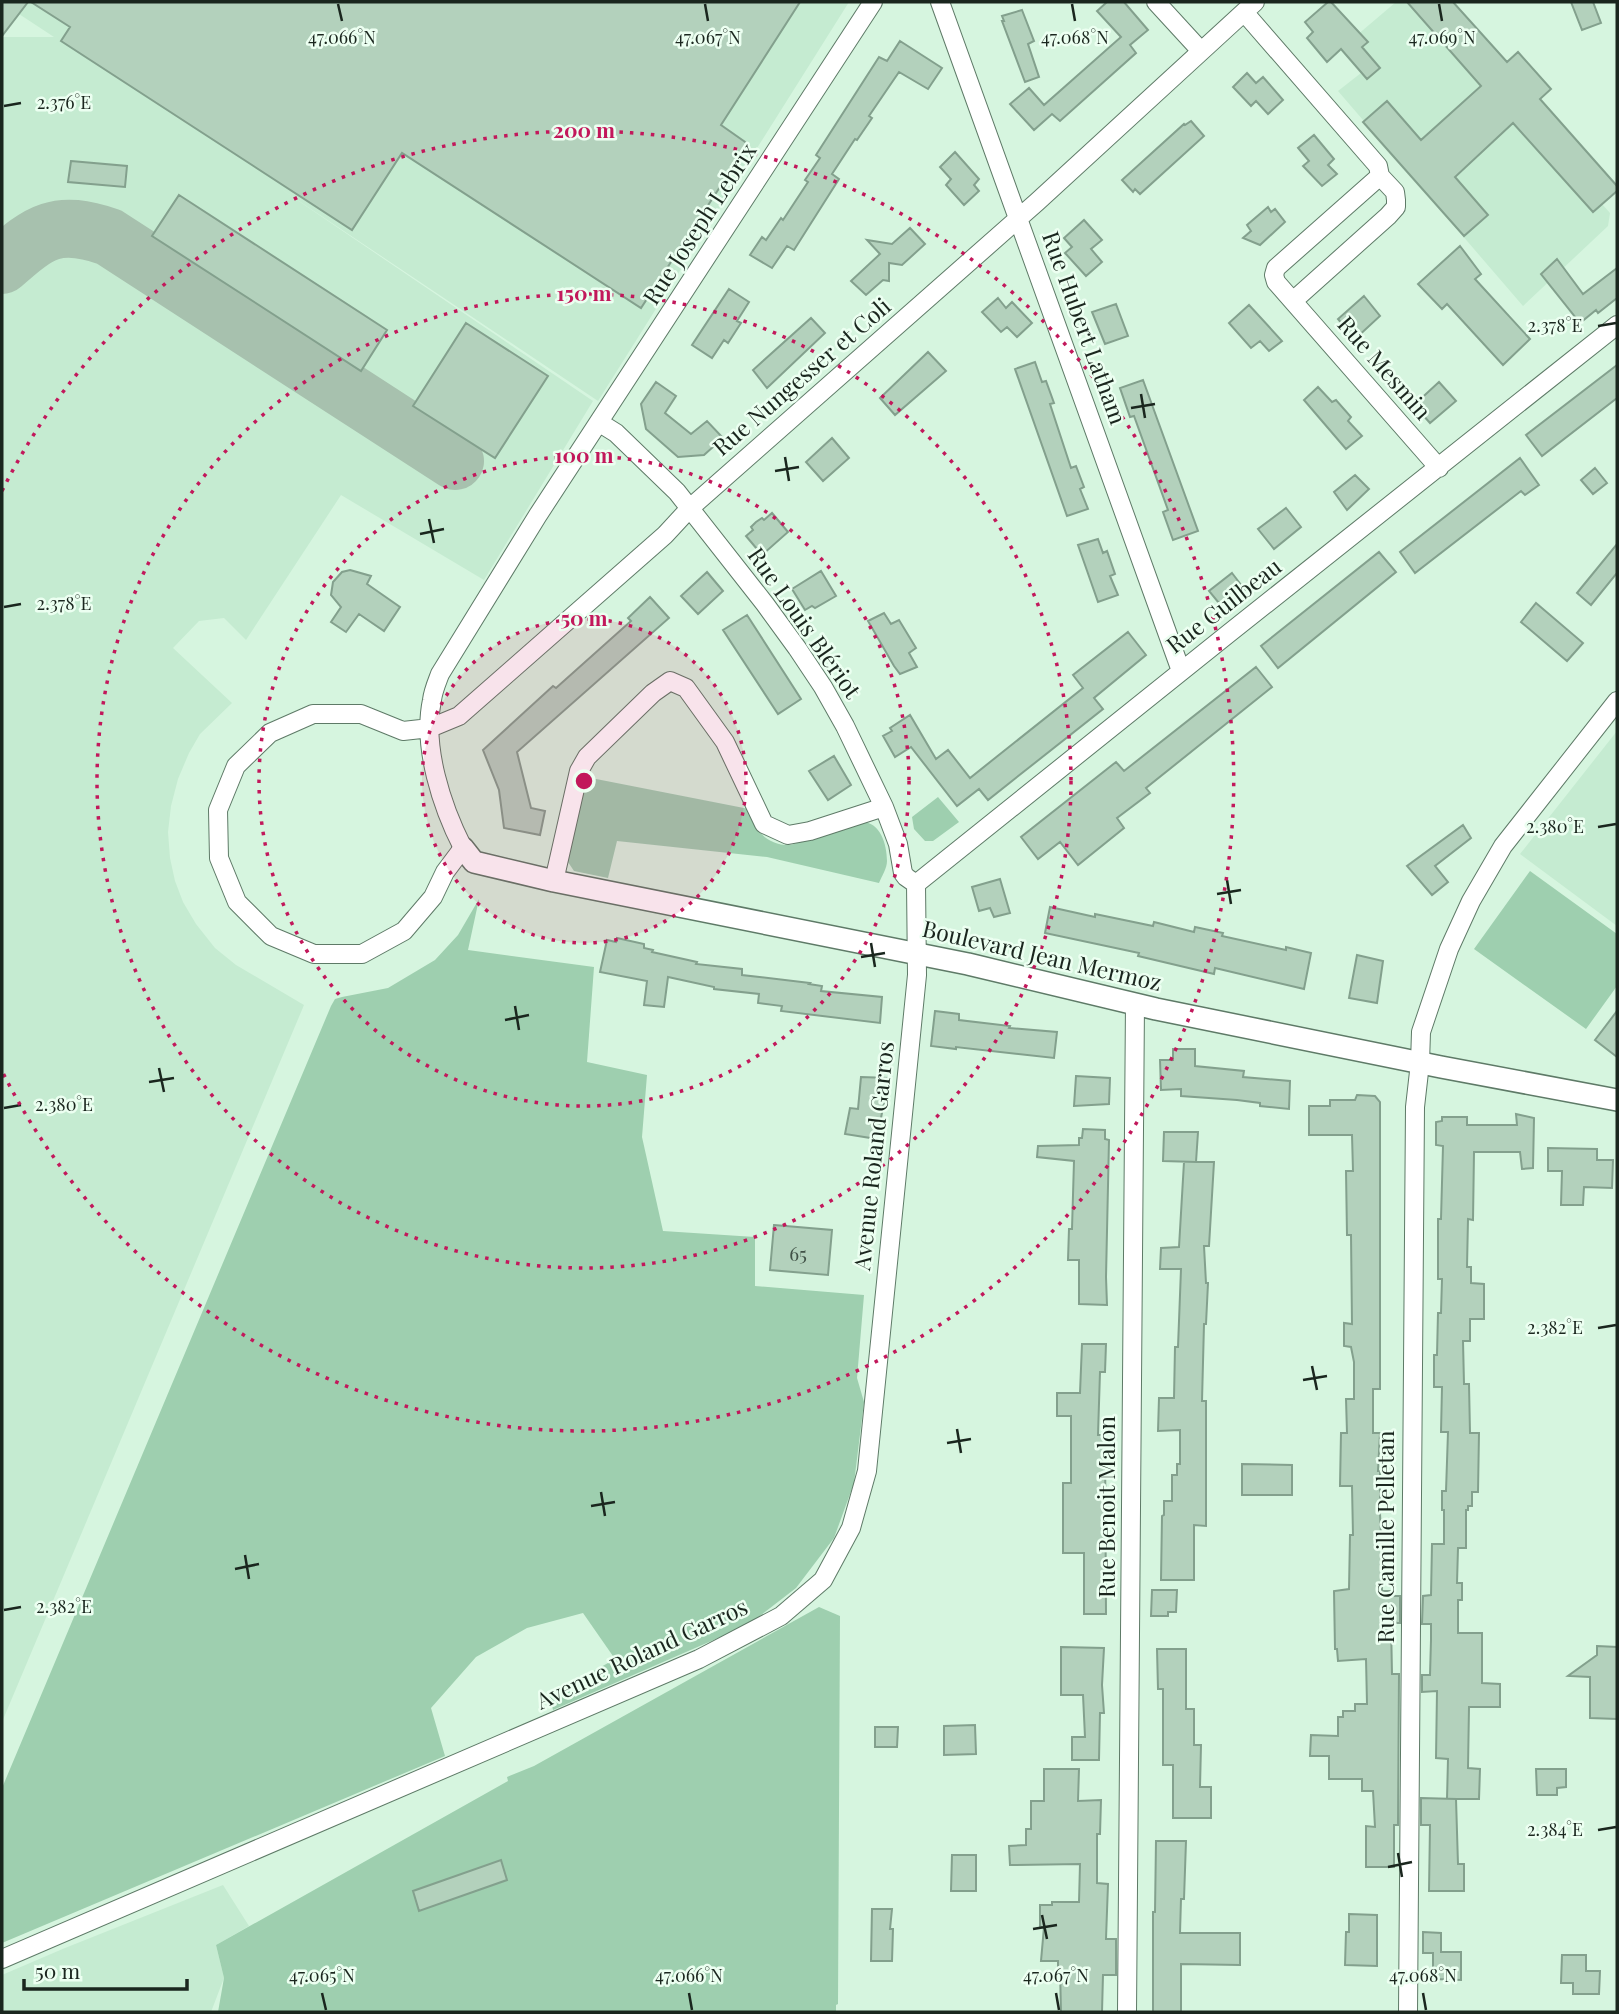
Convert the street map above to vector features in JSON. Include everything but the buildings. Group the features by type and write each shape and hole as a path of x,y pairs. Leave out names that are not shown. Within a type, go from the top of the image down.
{"street":[{"name":"Rue Joseph Lebrix","path":"430,728 432,700 440,674 538,515 873,2"},
{"name":"Rue Hubert Latham","path":"940,2 1181,671"},
{"path":"1156,2 1201,51"},
{"name":"Rue Nungesser et Coli","path":"430,728 459,716 665,535 690,508 1018,218 1249,7"},
{"path":"1249,7 1378,166 1380,176 1395,192 1396,207 1293,301"},
{"name":"Rue Mesmin","path":"1380,176 1276,268 1274,275 1276,282 1439,468"},
{"name":"Rue Guilbeau","path":"916,884 1617,325"},
{"name":"Rue Louis Blériot","path":"600,423 616,433 677,492 765,604 822,687 845,726 884,807 898,844 904,873 916,884"},
{"path":"554,881 579,771 587,757 653,693 670,681 686,688 725,742 764,824 788,835 810,831 884,807"},
{"name":"Rue Camille Pelletan","path":"1408,2012 1414,1162 1421,1031 1450,949 1471,901 1503,846 1617,701"},
{"path":"313,714 361,714 402,731 430,728 441,795 451,825 463,848 445,872 433,897 404,931 362,954 314,954 271,936 237,902 219,858 218,810 236,766 270,733 313,714"},
{"name":"Boulevard Jean Mermoz","path":"463,848 474,862 554,881 917,954 1156,1009 1617,1100"},
{"path":"916,884 917,954"},
{"name":"Avenue Roland Garros","path":"2,1959 699,1659 781,1616 823,1580 851,1528 867,1471 917,954"},
{"name":"Rue Benoit Malon","path":"1128,2012 1135,1003"}],"shaded area":[{"path":"2,2 849,2 598,401 278,187 593,401 484,580 341,495 246,640 224,618 199,621 173,648 232,703 200,734 178,779 168,832 175,881 196,924 215,948 236,965 304,1005 2,1722 2,37 54,37 19,14 2,36"},
{"path":"1396,2 1453,2 1507,61 1518,52 1551,89 1541,99 1617,186 1617,191 1602,204 1610,213 1608,226 1523,306 1338,91 1361,73 1355,65 1356,36"},
{"path":"1617,731 1617,926 1520,854"},
{"path":"591,778 749,809 754,824 763,836 783,845 791,845 861,822 868,823 878,829 884,841 886,866 879,883 767,857 617,841 608,878 574,871 568,862 583,787 588,787"},
{"path":"938,797 959,822 933,841 925,841 914,829 912,817"},
{"path":"1530,871 1617,934 1617,986 1586,1029 1474,949"},
{"path":"479,899 468,950 594,967 587,1062 647,1075 642,1137 663,1231 755,1237 755,1286 864,1295 857,1378 864,1402 854,1483 834,1538 796,1588 748,1625 553,1710 550,1696 615,1659 583,1613 527,1628 476,1657 431,1708 445,1756 2,1943 2,1788 331,1006 335,999 388,988 435,960 458,935"},
{"path":"819,1607 840,1616 836,2012 218,2012 224,1978 216,1945 508,1781 507,1777 534,1766"},
{"path":"223,1885 249,1926 216,1945 224,1978 211,2012 2,2012 2,1975"}],"taxiway":[{"path":"2,265 27,244 50,232 76,229 109,237 455,461"}]}
